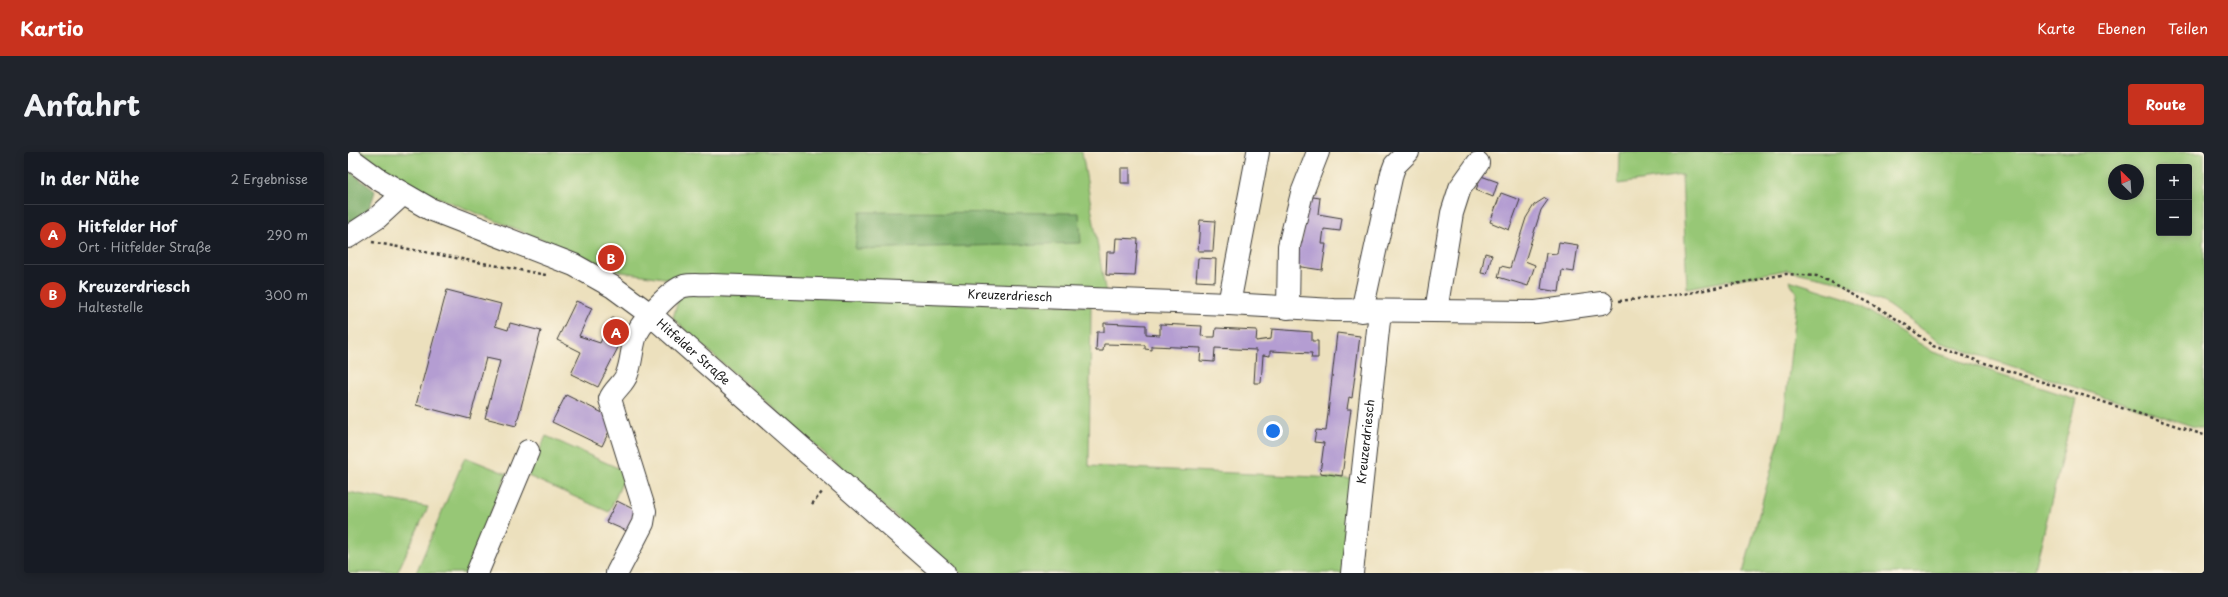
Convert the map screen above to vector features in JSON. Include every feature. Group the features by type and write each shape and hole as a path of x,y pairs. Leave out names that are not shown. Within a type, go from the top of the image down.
{"street":[{"path":"1229,304 1258,152"},
{"path":"1288,308 1289,246 1302,193 1318,152"},
{"path":"1371,311 1392,173 1395,165 1408,152"},
{"name":"Hitfelder Straße","path":"348,157 402,195 460,222 574,265 613,287 651,315 944,573"},
{"path":"1436,311 1452,213 1460,188 1478,163"},
{"path":"356,239 402,195"},
{"name":"Kreuzerdriesch","path":"617,573 643,523 645,511 610,399 612,394 626,377 633,360 636,334 670,294 683,286 712,285 1229,304 1371,311 1536,312 1602,303"},
{"name":"Kreuzerdriesch","path":"1352,573 1371,311"},
{"path":"477,573 528,451"}],"path":[{"path":"356,239 519,269 554,277"},
{"path":"1602,303 1684,294 1786,274 1817,276 1874,305 1933,346 2204,435"},
{"path":"818,484 830,495"}],"green space":[{"path":"358,152 1082,152 1106,295 678,280 622,272 405,184"},
{"path":"1619,152 2204,152 2204,430 1939,342 1882,301 1841,282 1786,270 1687,288 1682,175 1618,184"},
{"path":"348,170 375,191 369,207 363,215 348,224"},
{"path":"860,212 1079,213 1081,243 855,249"},
{"path":"1789,280 1849,299 1933,352 2076,399 2034,573 1743,573 1783,426 1797,294"},
{"path":"694,293 1091,306 1089,466 1356,479 1346,573 960,573 673,318 679,297"},
{"path":"546,436 627,472 609,512 528,476"},
{"path":"465,457 507,474 466,573 416,573"},
{"path":"348,492 428,507 397,573 348,573"}],"building":[{"path":"1121,168 1130,168 1130,183 1121,183"},
{"path":"1481,176 1498,182 1493,197 1476,190"},
{"path":"1501,193 1520,200 1509,230 1490,222"},
{"path":"1306,196 1320,198 1318,214 1342,218 1340,231 1324,229 1322,244 1326,244 1322,270 1295,266 1299,240 1302,241"},
{"path":"1545,198 1548,200 1541,210 1525,261 1535,265 1528,286 1498,277 1501,266 1510,268 1526,218 1534,205"},
{"path":"1200,220 1215,221 1213,251 1198,251"},
{"path":"1116,238 1138,239 1135,276 1106,275 1107,252 1115,252"},
{"path":"1559,242 1578,245 1574,272 1562,270 1559,292 1541,289 1546,253 1557,254"},
{"path":"1485,253 1492,255 1487,274 1481,273"},
{"path":"1198,258 1216,259 1215,282 1196,281"},
{"path":"447,290 501,304 495,326 508,330 510,323 541,331 516,426 485,418 500,361 486,358 470,419 416,405"},
{"path":"576,301 592,308 579,336 600,343 612,318 629,326 598,387 571,374 581,352 557,340"},
{"path":"1104,323 1146,325 1146,334 1160,335 1160,324 1202,326 1201,336 1208,337 1215,337 1216,328 1257,330 1256,341 1271,339 1272,329 1312,332 1312,341 1318,341 1318,358 1311,358 1312,353 1270,351 1270,356 1263,355 1261,383 1254,383 1256,350 1215,348 1214,362 1200,361 1201,348 1152,346 1152,350 1145,349 1145,345 1104,344 1103,351 1096,351 1097,332 1104,332"},
{"path":"1337,333 1360,336 1352,398 1349,397 1347,409 1351,409 1342,476 1320,473 1324,443 1314,442 1316,430 1326,431"},
{"path":"566,395 615,419 602,446 552,422"},
{"path":"617,501 639,512 629,532 606,522"}],"place":[{"name":"Kreuzerdriesch","path":"611,258"},
{"name":"Hitfelder Hof","path":"616,332"}]}
